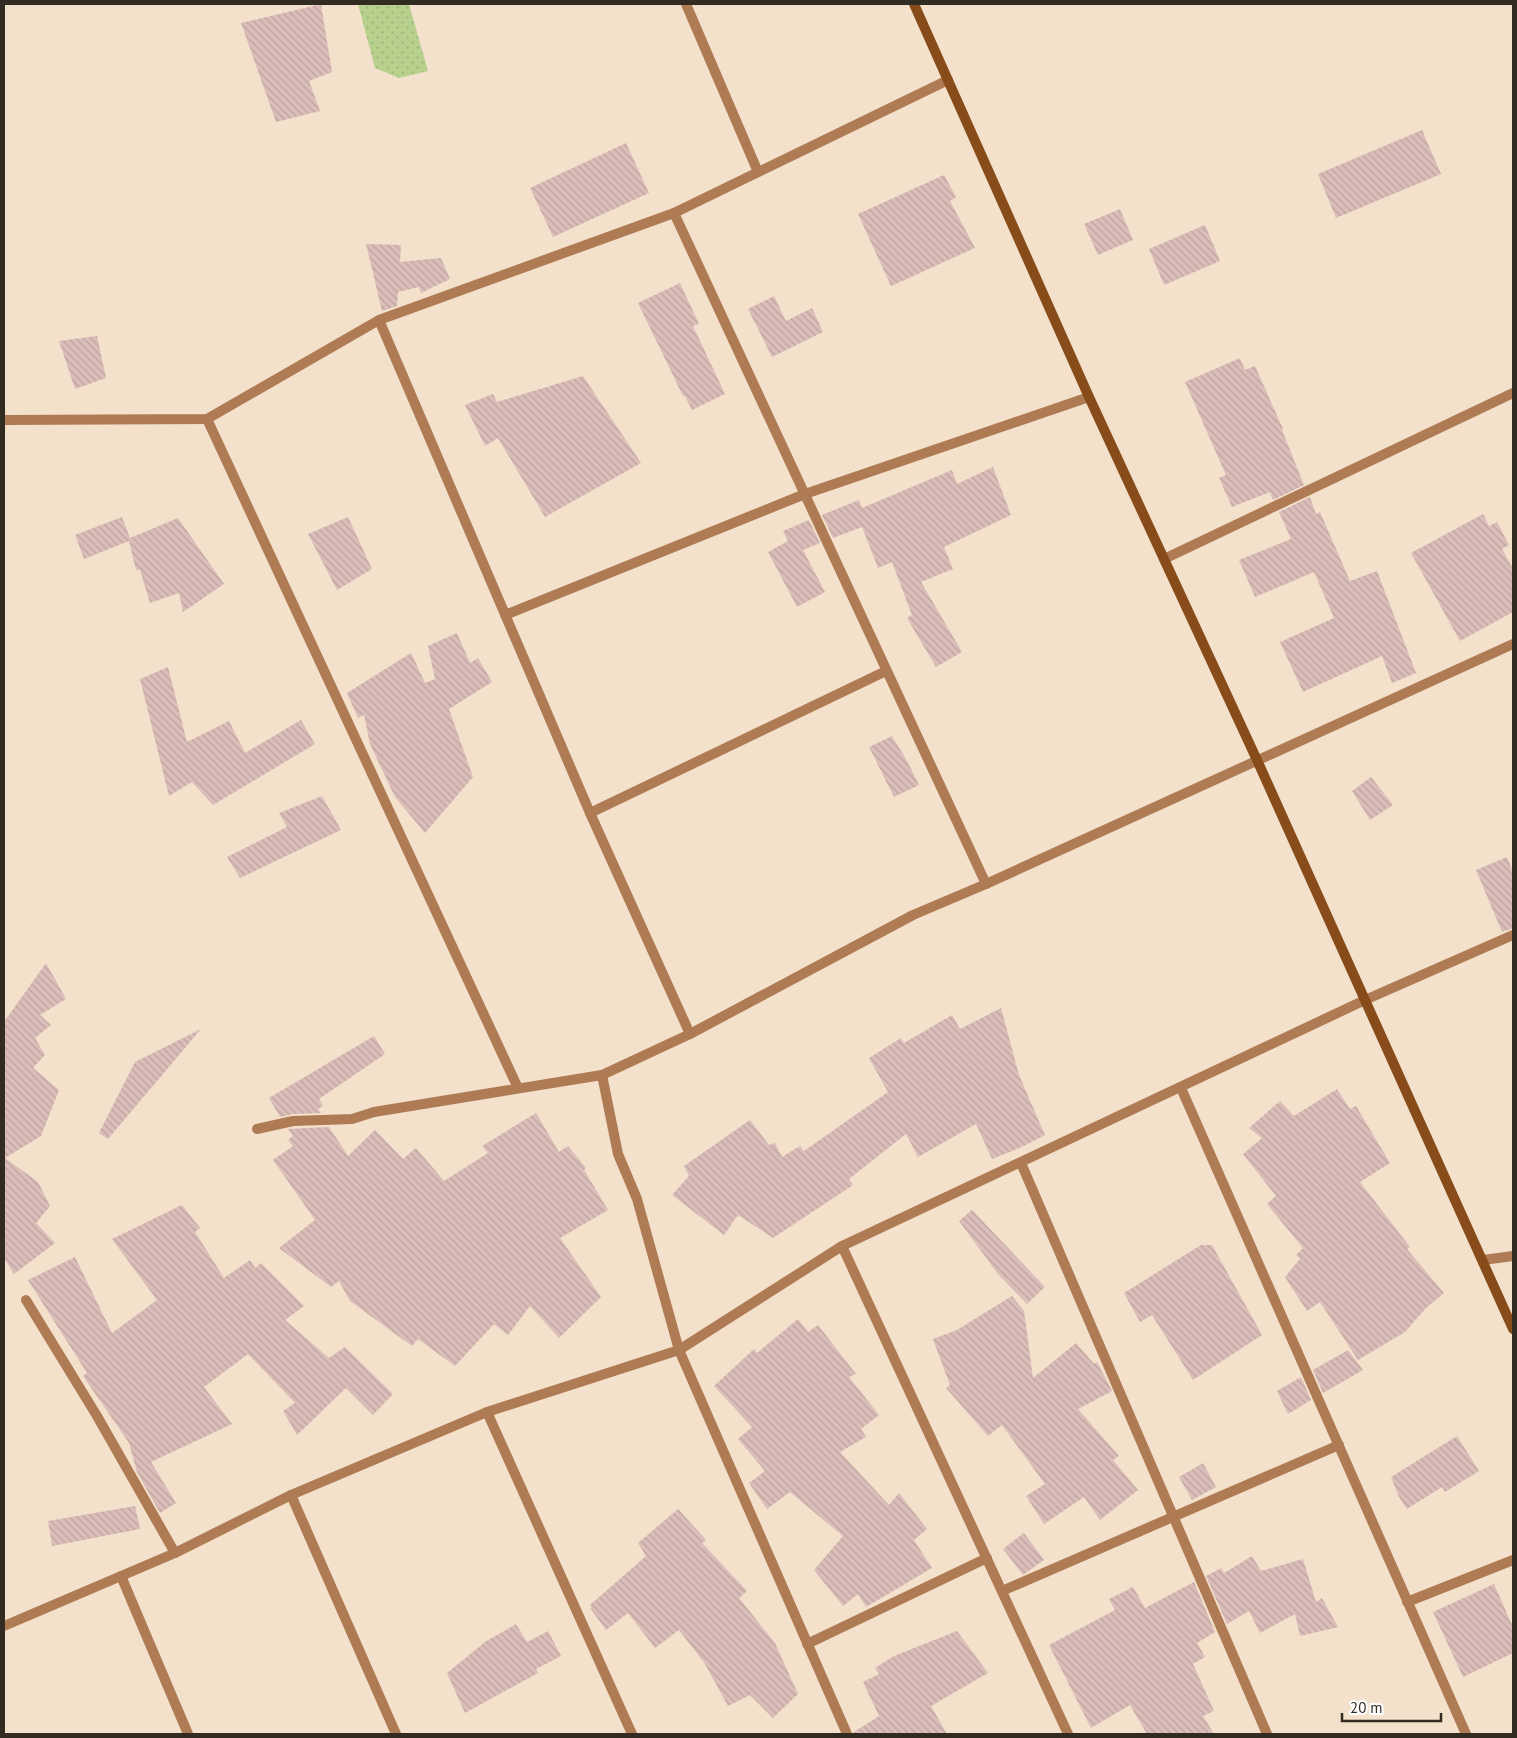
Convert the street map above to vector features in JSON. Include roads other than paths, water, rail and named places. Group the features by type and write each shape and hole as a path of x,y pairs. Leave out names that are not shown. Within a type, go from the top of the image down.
{"street":[{"path":"686,4 758,172"},
{"path":"914,4 1089,397 1257,760 1513,1329"},
{"path":"4,420 208,419 379,320 674,213 948,80"},
{"path":"674,213 986,884"},
{"path":"379,320 590,813 690,1034"},
{"path":"1164,559 1513,393"},
{"path":"506,615 805,494 1089,397"},
{"path":"208,419 518,1088"},
{"path":"257,1129 292,1122 352,1119 374,1112 602,1075 690,1034 913,915 986,884 1513,644"},
{"path":"590,813 886,671"},
{"path":"4,1626 175,1553 291,1495 487,1412 679,1350 842,1246 1365,1000 1513,935"},
{"path":"602,1075 618,1154 637,1199 679,1350 847,1734"},
{"path":"1181,1088 1466,1734"},
{"path":"1020,1163 1267,1734"},
{"path":"842,1246 1068,1734"},
{"path":"1483,1260 1513,1256"},
{"path":"26,1300 97,1416 175,1553"},
{"path":"487,1412 632,1734"},
{"path":"1002,1592 1339,1445"},
{"path":"291,1495 396,1734"},
{"path":"807,1644 986,1558"},
{"path":"1407,1602 1513,1560"},
{"path":"121,1576 188,1734"}]}
